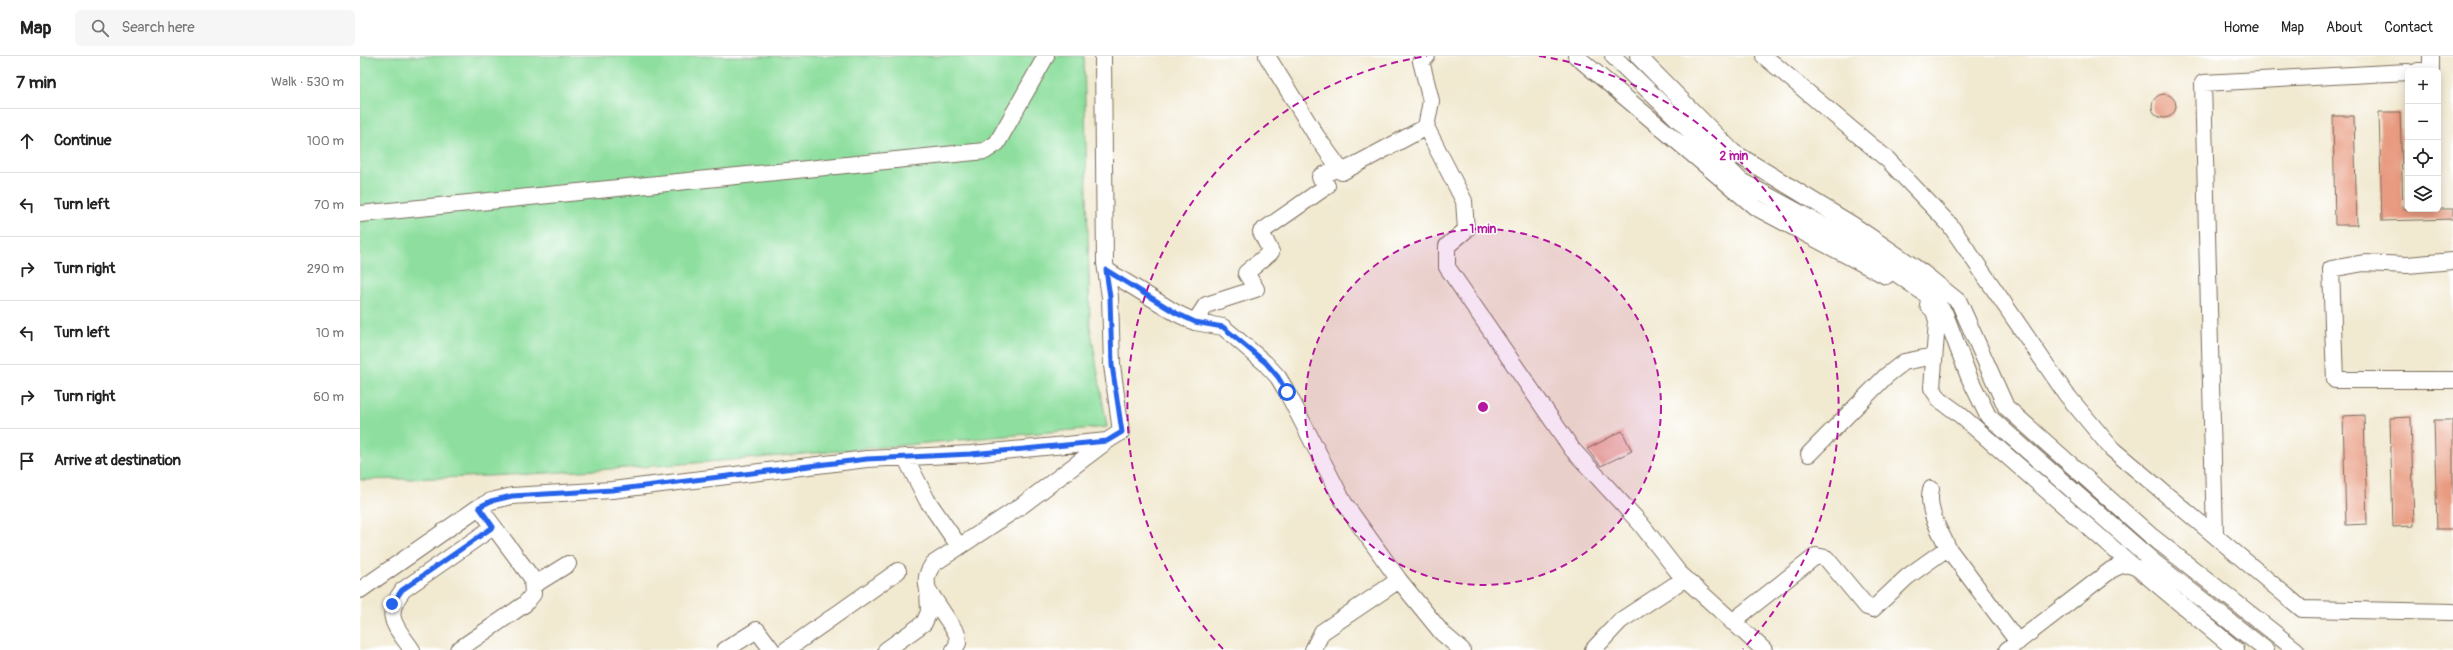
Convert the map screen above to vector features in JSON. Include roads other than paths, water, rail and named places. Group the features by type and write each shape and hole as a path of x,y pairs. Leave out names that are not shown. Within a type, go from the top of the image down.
{"street":[{"path":"360,214 985,150 997,143 1046,56"},
{"path":"886,650 924,623 929,612 928,590 926,583 928,571 940,558 1022,506 1107,441 1122,432 1112,365 1110,297 1106,270 1103,56"},
{"path":"1267,56 1317,137 1342,172 1426,127"},
{"path":"1427,56 1421,61 1431,101 1426,127 1464,201 1466,230 1447,246 1447,267 1572,449 1640,523 1684,579 1764,650"},
{"path":"1576,56 1754,207 1834,251 1871,268 1921,298 1934,310 1937,321 1932,388 1936,396 1958,412 2225,647"},
{"path":"1613,56 1741,181 1848,239 1935,301 1945,314 1969,377 1988,416 2154,562 2266,650"},
{"path":"1638,56 1733,152 1853,225 1923,273 1959,302 2006,407 2150,535 2296,650"},
{"path":"1764,56 1888,160 1950,225 2066,394 2112,450 2302,609 2453,612"},
{"path":"2430,56 2430,68"},
{"path":"2215,535 2203,83 2405,72"},
{"path":"1195,322 1206,305 1256,289 1246,273 1271,252 1261,232 1328,186 1320,177 1339,167"},
{"path":"2453,261 2406,265 2364,263 2331,269 2335,380 2453,380"},
{"path":"1106,270 1176,313 1195,322 1223,327 1278,377 1344,503 1399,580 1442,633 1462,650"},
{"path":"1809,454 1886,376 1904,362 1934,356"},
{"path":"1969,377 1989,371"},
{"path":"360,590 479,507 491,501 512,496 612,490 867,459 971,454 1107,441"},
{"path":"905,457 927,500 959,546"},
{"path":"1931,489 1929,498 1931,512 1949,550 2012,646 2111,570 2118,566 2132,565"},
{"path":"458,650 525,604 533,594 534,585 529,573 479,507"},
{"path":"412,650 392,620 392,604 402,590 493,527"},
{"path":"1732,622 1816,556 1826,558 1867,607 1873,609 1907,577 1944,550 1949,550"},
{"path":"534,585 568,564"},
{"path":"786,650 898,571"},
{"path":"1593,650 1620,621 1684,579"},
{"path":"1312,650 1322,632 1399,580"},
{"path":"928,590 957,634 958,648"},
{"path":"725,650 758,630 772,650"}]}
